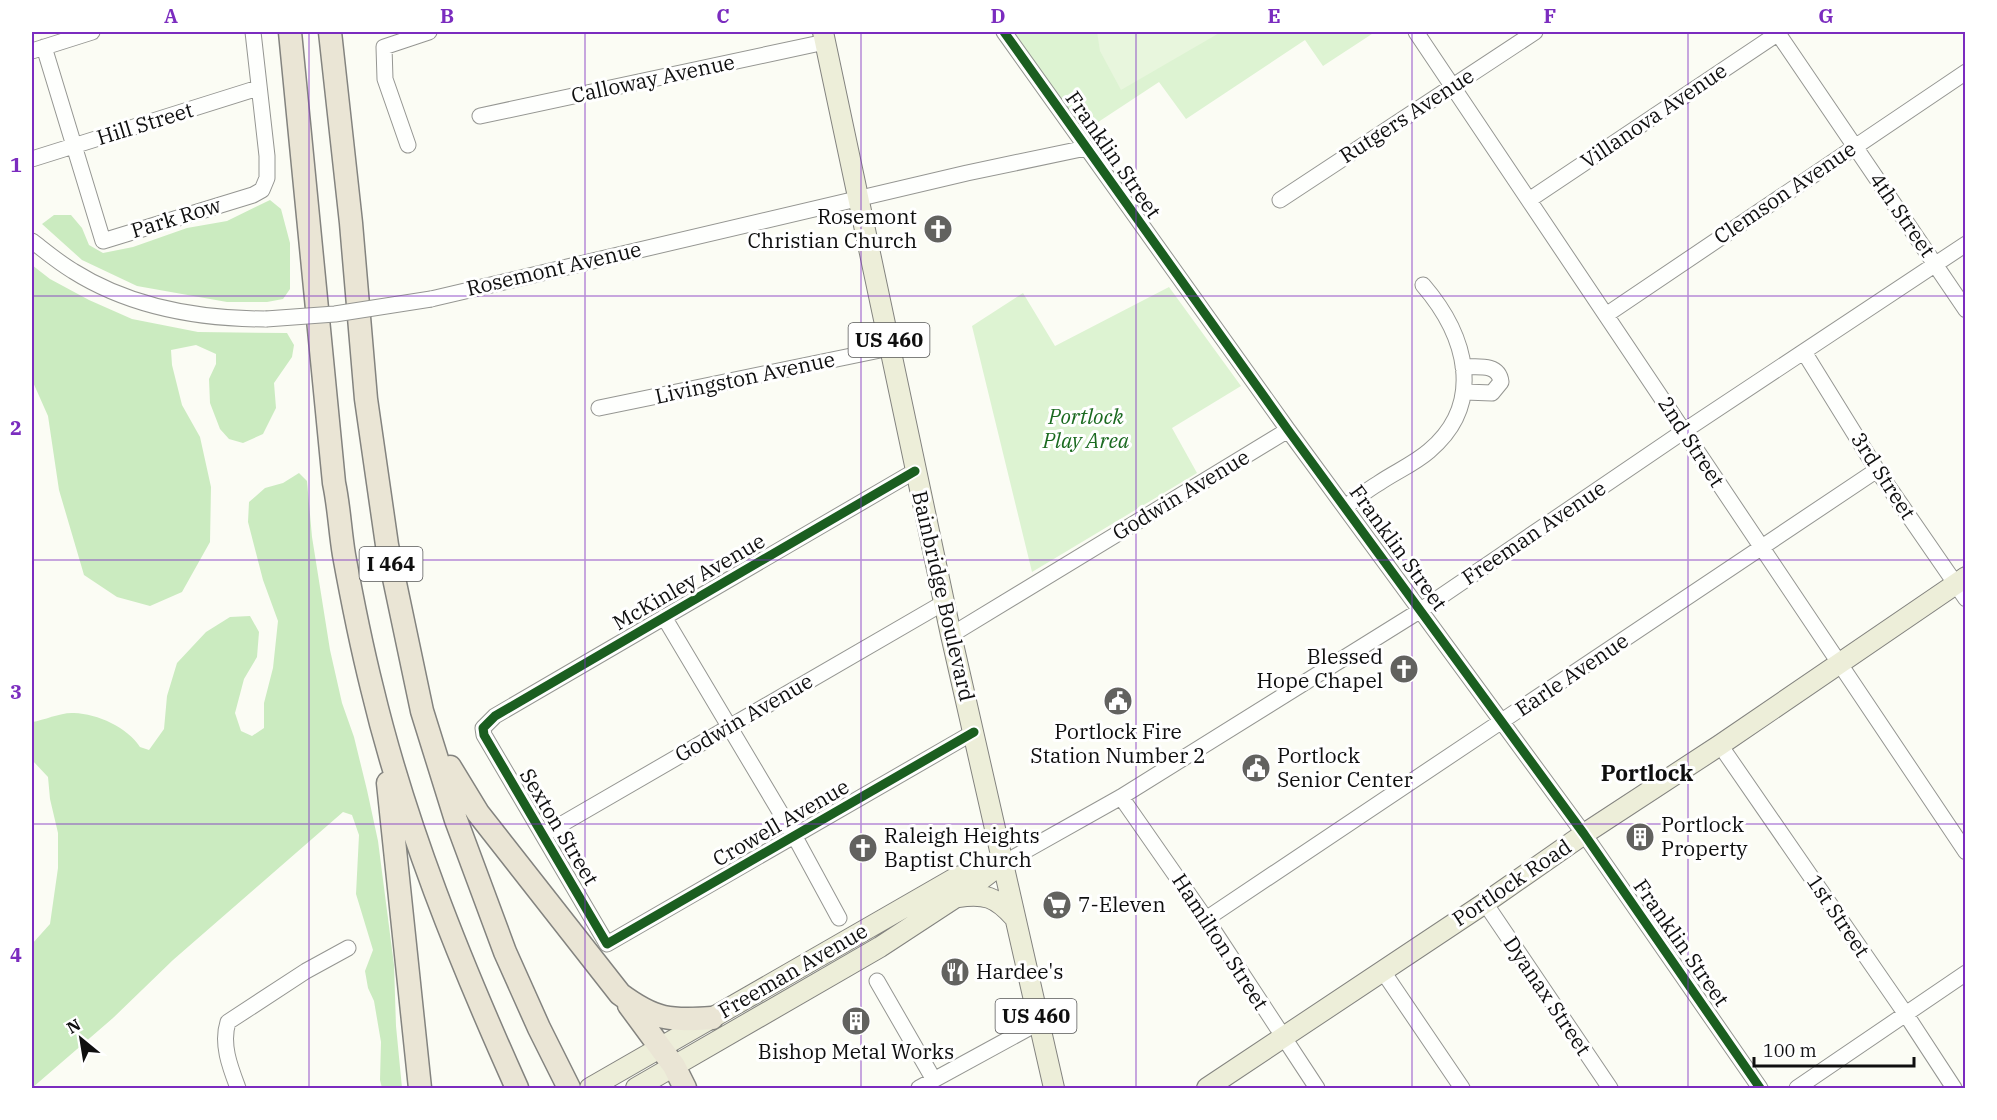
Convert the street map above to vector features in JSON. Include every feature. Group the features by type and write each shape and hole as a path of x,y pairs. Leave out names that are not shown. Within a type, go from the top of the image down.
{"highway":[{"name":"I 464","path":"290,32 339,522 361,642 383,734 424,860 489,1028 517,1089"},
{"name":"I 464","path":"330,32 351,223 366,399 387,544 419,698 444,784 485,902 524,997 564,1080"},
{"path":"419,698 452,772 478,813 620,994 674,1066 685,1089"},
{"path":"383,734 420,1089"},
{"path":"620,994 649,1013 667,1019 712,1018"}],"main road":[{"name":"Bainbridge Boulevard","path":"824,37 915,471 1054,1089"},
{"name":"Portlock Road","path":"1207,1089 1584,834 1720,745 1838,663 1962,586"},
{"name":"Freeman Avenue","path":"636,1089 880,947 958,897 1002,864"},
{"name":"Freeman Avenue","path":"590,1089 957,877 1002,864"},
{"path":"958,897 977,895 990,897 1004,906 1014,917"}],"street":[{"path":"73,146 38,49 92,32"},
{"path":"253,32 258,64 258,88"},
{"path":"408,145 385,79 384,47 429,32"},
{"name":"Franklin Street","path":"1004,32 1288,430 1584,834 1760,1089"},
{"name":"2nd Street","path":"1416,32 1965,852"},
{"name":"Rutgers Avenue","path":"1280,200 1534,32"},
{"name":"4th Street","path":"1778,32 1965,310"},
{"name":"Villanova Avenue","path":"1529,200 1778,32"},
{"name":"Calloway Avenue","path":"480,116 824,37"},
{"name":"Clemson Avenue","path":"1606,315 1965,72"},
{"name":"Hill Street","path":"32,159 258,88"},
{"name":"Park Row","path":"73,146 103,241 253,195 262,190 267,178 267,156 258,88"},
{"name":"Rosemont Avenue","path":"32,241 72,271 95,283 161,308 212,317 267,319 335,314 431,299 967,172 1086,148"},
{"name":"Freeman Avenue","path":"1002,864 1121,796 1421,610 1965,244"},
{"path":"1345,507 1376,484 1428,452 1441,440 1460,409 1465,392 1463,367 1455,337 1437,300 1423,285"},
{"name":"Livingston Avenue","path":"599,408 891,348"},
{"name":"3rd Street","path":"1804,352 1877,470 1962,586"},
{"path":"1463,367 1490,368 1497,372 1501,382 1492,393 1465,392"},
{"name":"Godwin Avenue","path":"951,635 1288,430"},
{"name":"Earle Avenue","path":"1206,920 1877,470"},
{"name":"McKinley Avenue","path":"483,728 495,716 915,471"},
{"name":"Godwin Avenue","path":"543,835 945,602"},
{"path":"663,617 795,837 839,918"},
{"name":"Sexton Street","path":"483,728 488,744 607,944"},
{"name":"Crowell Avenue","path":"607,944 974,732"},
{"name":"1st Street","path":"1720,745 1905,1013 1954,1089"},
{"name":"Hamilton Street","path":"1121,796 1317,1089"},
{"name":"Dyanax Street","path":"1485,903 1610,1089"},
{"path":"238,1089 226,1051 228,1022 306,971 348,948"},
{"path":"1382,970 1462,1089"},
{"path":"1797,1089 1965,973"},
{"path":"877,981 934,1080"},
{"path":"920,1089 1038,1023"}],"green space":[{"path":"1011,32 1375,32 1323,66 1305,40 1186,119 1159,82 1083,132"},
{"path":"1097,32 1221,32 1121,90 1100,51"},
{"path":"270,200 281,209 290,243 290,289 283,299 267,302 227,302 137,286 82,260 42,224 54,215 71,215 82,228 89,245 103,253 133,247 187,228 227,221"},
{"path":"32,265 50,279 132,319 198,332 287,333 294,345 292,357 274,383 276,408 263,434 243,443 229,439 220,429 210,403 209,379 216,364 216,354 196,345 171,350 172,365 182,405 200,437 211,487 210,542 182,592 150,606 117,597 84,575 59,490 48,416 32,380"},
{"name":"Portlock Play Area","path":"1169,287 1241,386 1172,428 1197,473 1032,572 972,326 1023,293 1055,346"},
{"path":"299,473 307,481 312,537 330,650 342,703 354,737 378,841 394,965 396,1026 402,1088 382,1088 380,1080 381,1042 374,1001 368,988 365,971 373,950 356,894 359,835 352,815 343,812 173,960 113,1018 32,1088 32,944 50,924 58,868 58,833 50,799 48,777 32,760 32,722 69,713 93,716 120,728 128,733 140,747 149,750 164,729 167,696 177,663 206,632 230,617 250,616 259,632 257,657 244,679 235,713 241,731 252,736 264,728 264,703 273,668 278,621 263,580 248,522 249,502 265,488 283,483"}],"cycle path":[{"path":"1004,32 1288,430 1584,834 1760,1088"},
{"path":"915,471 495,716 483,728 484,735 607,944 974,732"}],"place":[{"name":"Rosemont Christian Church","path":"938,229"},
{"name":"Blessed Hope Chapel","path":"1404,669"},
{"name":"Portlock Fire Station Number 2","path":"1118,701"},
{"name":"Portlock Senior Center","path":"1256,768"},
{"name":"Portlock Property","path":"1640,837"},
{"name":"Raleigh Heights Baptist Church","path":"863,848"},
{"name":"7-Eleven","path":"1057,905"},
{"name":"Hardee's","path":"955,972"},
{"name":"Bishop Metal Works","path":"856,1021"}],"district":[{"name":"Portlock","path":"1647,773"}]}
